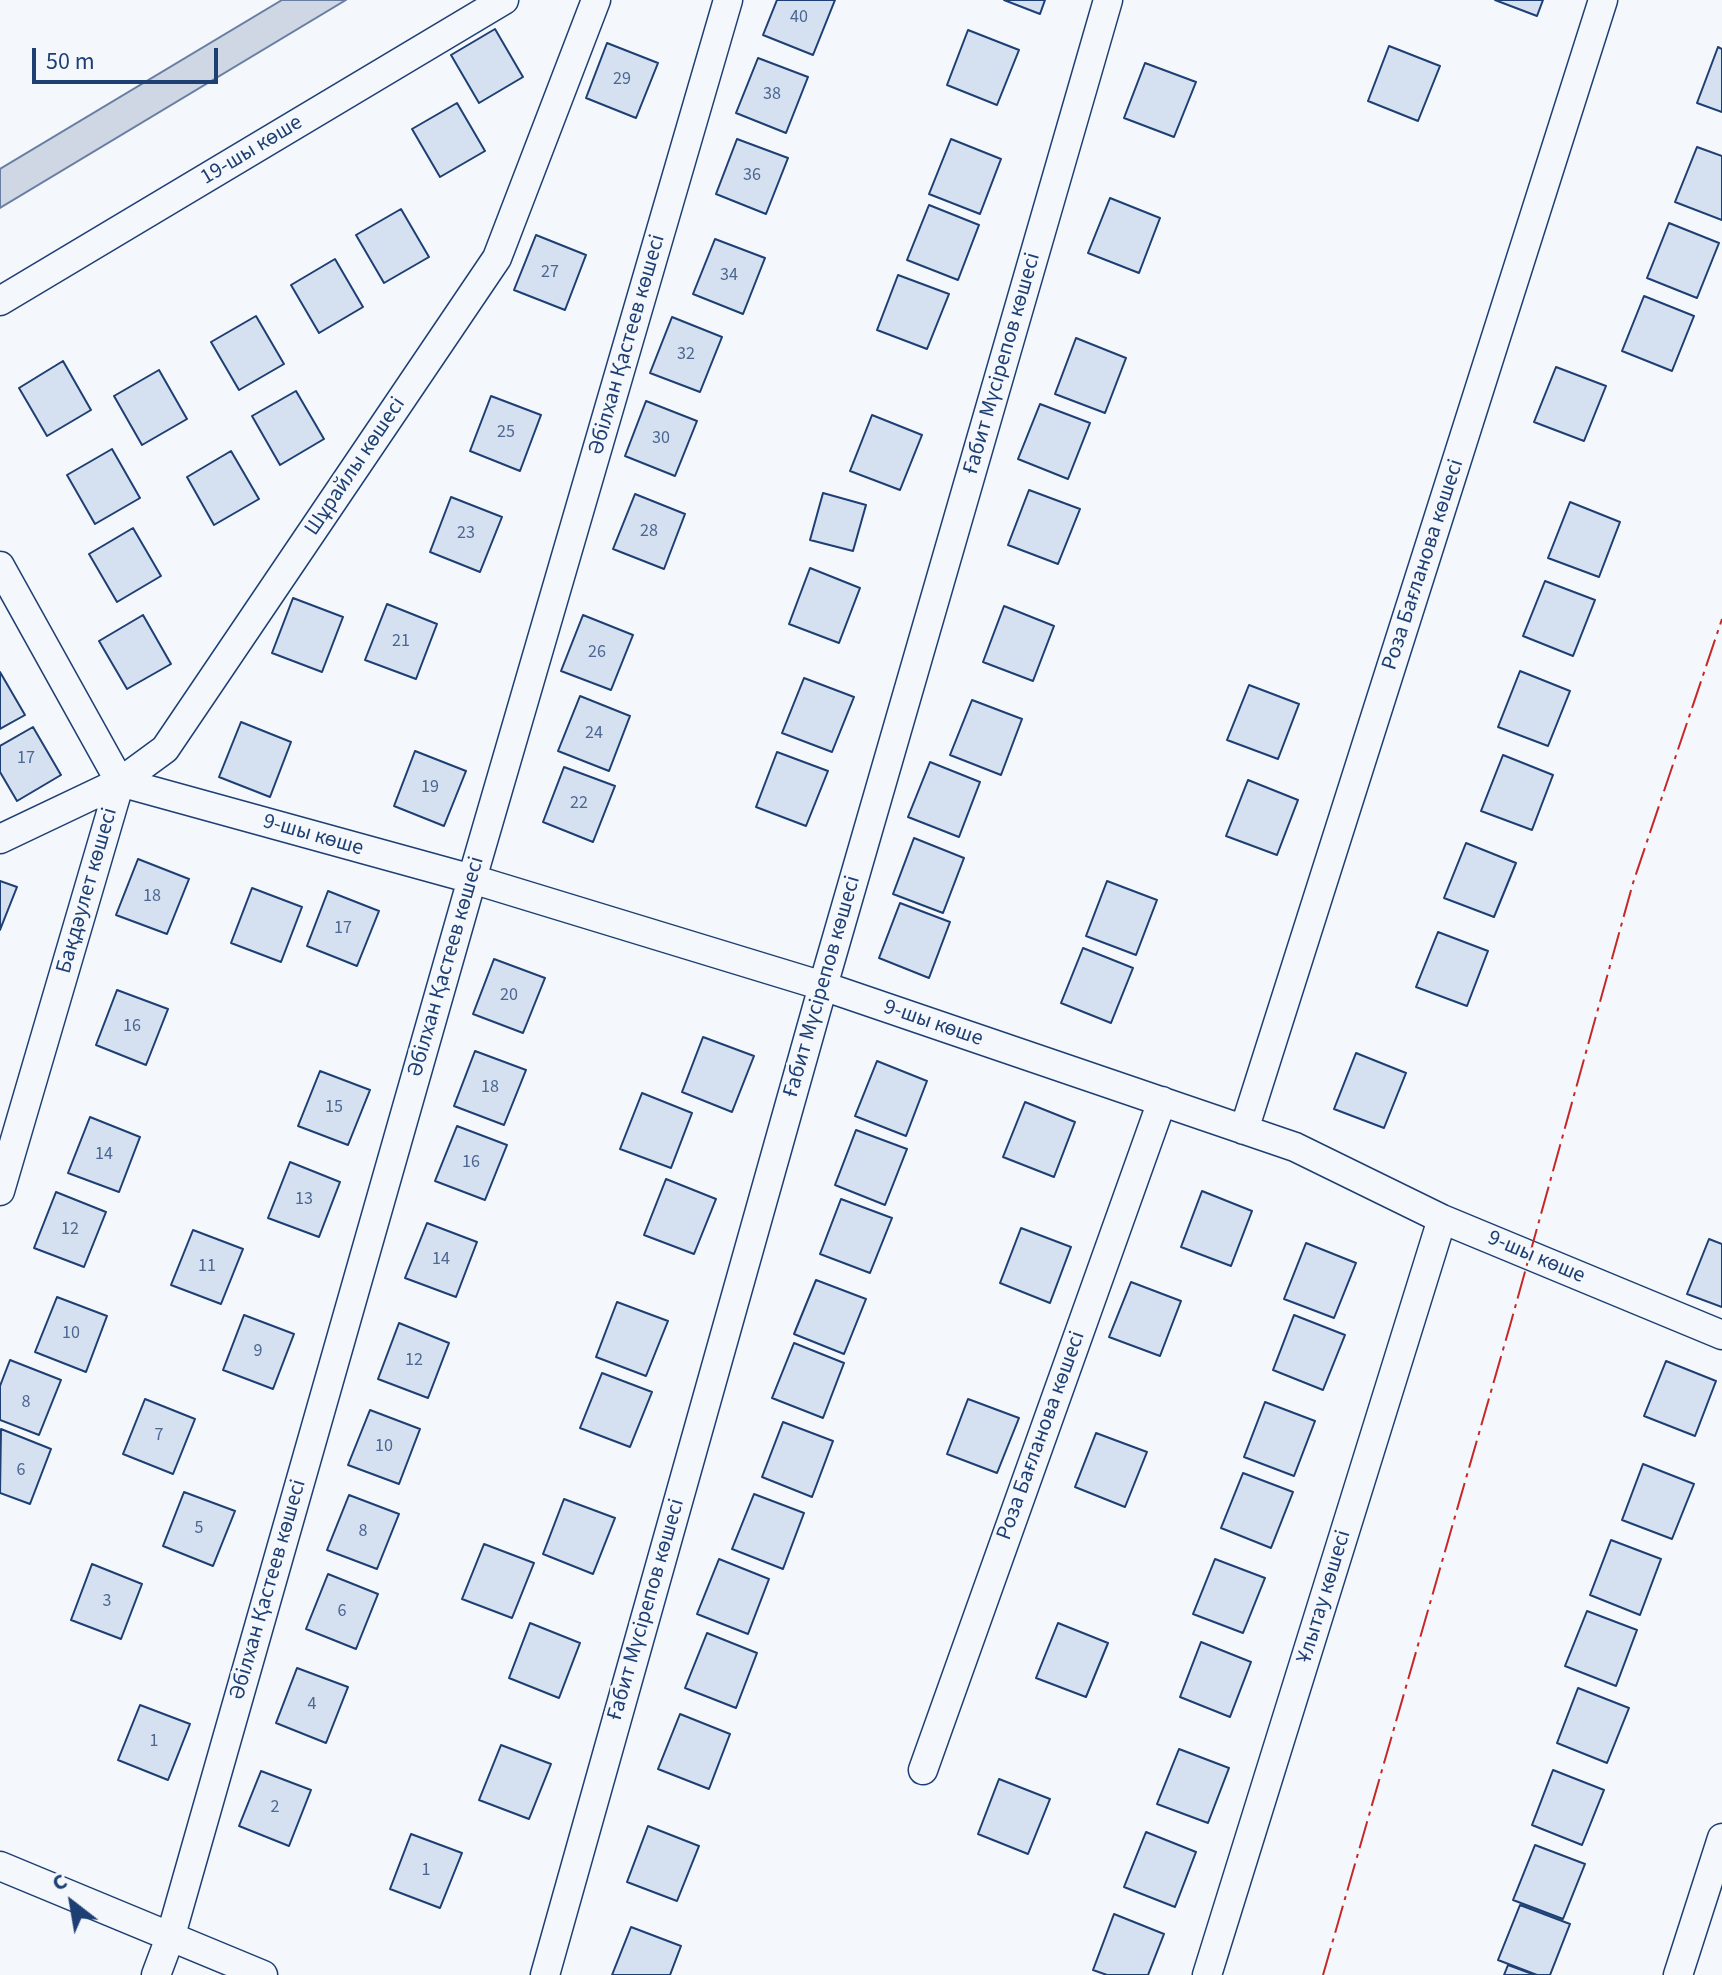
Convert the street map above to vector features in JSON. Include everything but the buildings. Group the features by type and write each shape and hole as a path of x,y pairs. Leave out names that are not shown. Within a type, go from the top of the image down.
{"street":[{"name":"19-шы көше","path":"0,301 504,0"},
{"name":"Шұрайлы көшесі","path":"0,839 120,782 165,749 497,258 596,0"},
{"name":"Әбілхан Қастеев көшесi","path":"156,1975 171,1935 472,879 728,0"},
{"name":"Ғабит Мүсірепов көшесi","path":"545,1975 823,986 1108,0"},
{"name":"Роза Бағланова көшесi","path":"1244,1130 1603,0"},
{"name":"Бақдәулет көшесi","path":"0,566 120,782 0,1191"},
{"name":"9-шы көше","path":"120,782 472,879 823,986 1162,1101 1295,1147 1442,1219 1722,1335"},
{"name":"Роза Бағланова көшесi","path":"923,1770 1162,1101"},
{"name":"Ұлытау көшесi","path":"1207,1975 1442,1219"},
{"path":"1678,1975 1722,1838"},
{"path":"0,1866 263,1975"}],"shaded area":[{"path":"282,0 346,0 0,208 0,169"}],"power":[{"path":"1323,1975 1511,1322 1633,883 1722,619"}]}
